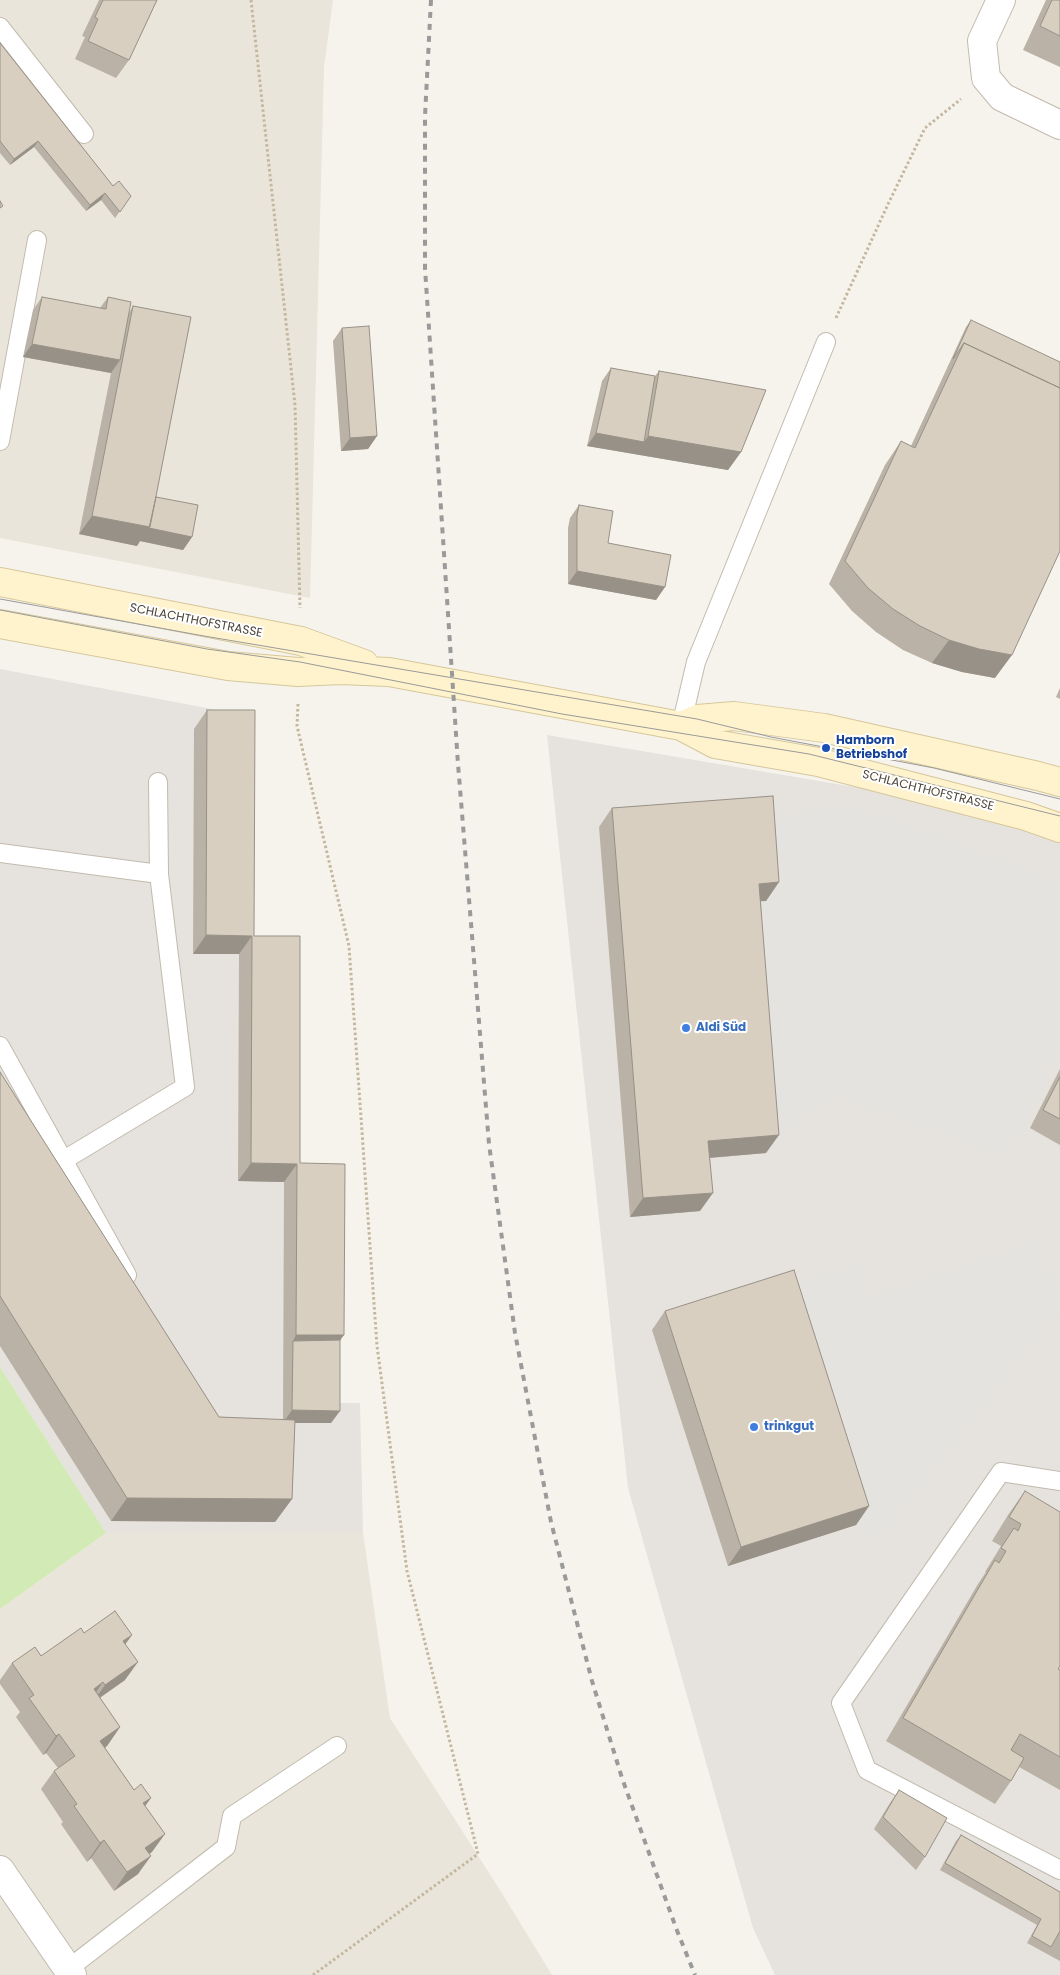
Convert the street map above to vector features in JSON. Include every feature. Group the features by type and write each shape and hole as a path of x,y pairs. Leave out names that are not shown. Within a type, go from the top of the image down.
{"street":[{"path":"1001,0 982,41 986,78 1002,97 1060,125"},
{"name":"SCHLACHTHOFSTRASSE","path":"0,582 301,641 389,672"},
{"name":"SCHLACHTHOFSTRASSE","path":"0,624 228,666 298,672 340,670 389,672 681,726 715,744 818,762 1026,816 1060,828"},
{"name":"SCHLACHTHOFSTRASSE","path":"681,726 697,720 734,716 824,728 1060,782"},
{"path":"0,1870 70,1972"}],"lane":[{"path":"0,27 84,134"},
{"path":"0,441 37,240"},
{"path":"681,726 696,662 826,342"},
{"path":"64,1160 185,1087 159,874 158,782"},
{"path":"0,853 159,874"},
{"path":"0,1046 135,1290"},
{"path":"1060,1481 1001,1472 841,1703 867,1770 1060,1870"},
{"path":"70,1972 226,1847 232,1816 337,1746"}],"path":[{"path":"251,0 295,405 301,641"},
{"path":"826,342 889,202 926,128 986,78"},
{"path":"298,672 297,726 349,946 377,1346 407,1571 478,1854 313,1975"}],"shaded area":[{"path":"0,0 333,0 324,68 310,598 0,538"},
{"path":"0,669 244,715 243,950 334,1403 360,1403 363,1533 106,1533 0,1367"},
{"path":"547,735 1026,816 1060,835 1060,1975 775,1975 753,1928 628,1488"},
{"path":"858,805 1060,880 1060,1048 1009,1159 835,1097 766,1153 746,902 766,901 760,814"},
{"path":"1039,1238 1060,1296 1060,1312 878,1545 856,1525 781,1289 861,1261 873,1295"},
{"path":"106,1533 363,1533 390,1718 552,1975 0,1975 0,1609"}],"green space":[{"path":"0,1367 106,1533 0,1609"}],"building":[{"path":"103,0 157,0 129,60 88,41 98,19 95,17"},
{"path":"1052,0 1060,0 1060,36 1040,26"},
{"path":"0,43 113,186 119,181 131,196 120,212 105,193 90,205 38,141 14,159 0,141"},
{"path":"42,297 106,309 108,297 131,302 120,360 32,344"},
{"path":"133,306 191,317 150,527 92,516"},
{"path":"971,320 1060,362 1060,388 964,343 953,359"},
{"path":"369,326 377,436 350,438 342,328"},
{"path":"964,343 1060,388 1060,551 1012,655 979,649 949,640 920,626 893,609 868,588 845,561 901,441 915,448"},
{"path":"611,368 655,376 644,442 596,433"},
{"path":"659,371 766,390 741,452 648,436"},
{"path":"156,497 198,505 192,537 149,528"},
{"path":"579,505 613,511 608,543 671,555 665,587 577,571 577,515"},
{"path":"207,710 255,710 254,936 300,936 300,1163 345,1164 344,1335 296,1335 297,1164 251,1163 252,936 206,935"},
{"name":"Aldi Süd","path":"773,796 779,882 759,884 779,1135 708,1141 713,1193 643,1198 612,808"},
{"path":"0,1072 219,1417 295,1420 292,1499 127,1498 0,1296"},
{"path":"1060,1077 1060,1119 1043,1110"},
{"name":"trinkgut","path":"794,1270 869,1506 741,1547 665,1311"},
{"path":"340,1340 340,1411 292,1410 293,1341"},
{"path":"1025,1491 1060,1512 1060,1666 1058,1669 1060,1670 1060,1757 1020,1734 1011,1750 1024,1758 1011,1781 903,1718 995,1560 999,1563 1006,1551 1001,1548 1014,1528 1018,1531 1021,1524 1009,1517"},
{"path":"115,1611 132,1635 123,1641 138,1662 105,1685 103,1682 94,1689 120,1727 100,1741 134,1790 141,1784 151,1798 143,1803 165,1834 145,1848 151,1856 127,1872 104,1840 100,1843 74,1806 77,1804 54,1771 75,1756 59,1734 56,1736 29,1698 34,1695 12,1663 35,1647 41,1656 81,1628 84,1633"},
{"path":"899,1790 947,1818 925,1857 883,1817"},
{"path":"961,1835 1060,1892 1060,1931 1051,1947 1032,1936 1041,1919 945,1863"}],"tram line":[{"path":"0,599 204,636 697,719 771,737 934,768 1060,799"},
{"path":"0,610 207,649 300,662 562,714 809,754 1060,816"}],"railway":[{"path":"431,0 425,116 425,268 458,764 489,1144 515,1333 551,1522 592,1681 622,1778 695,1975"}],"place":[{"name":"Hamborn Betriebshof","path":"826,748"},
{"name":"Aldi Süd","path":"686,1028"},
{"name":"trinkgut","path":"754,1427"}]}
